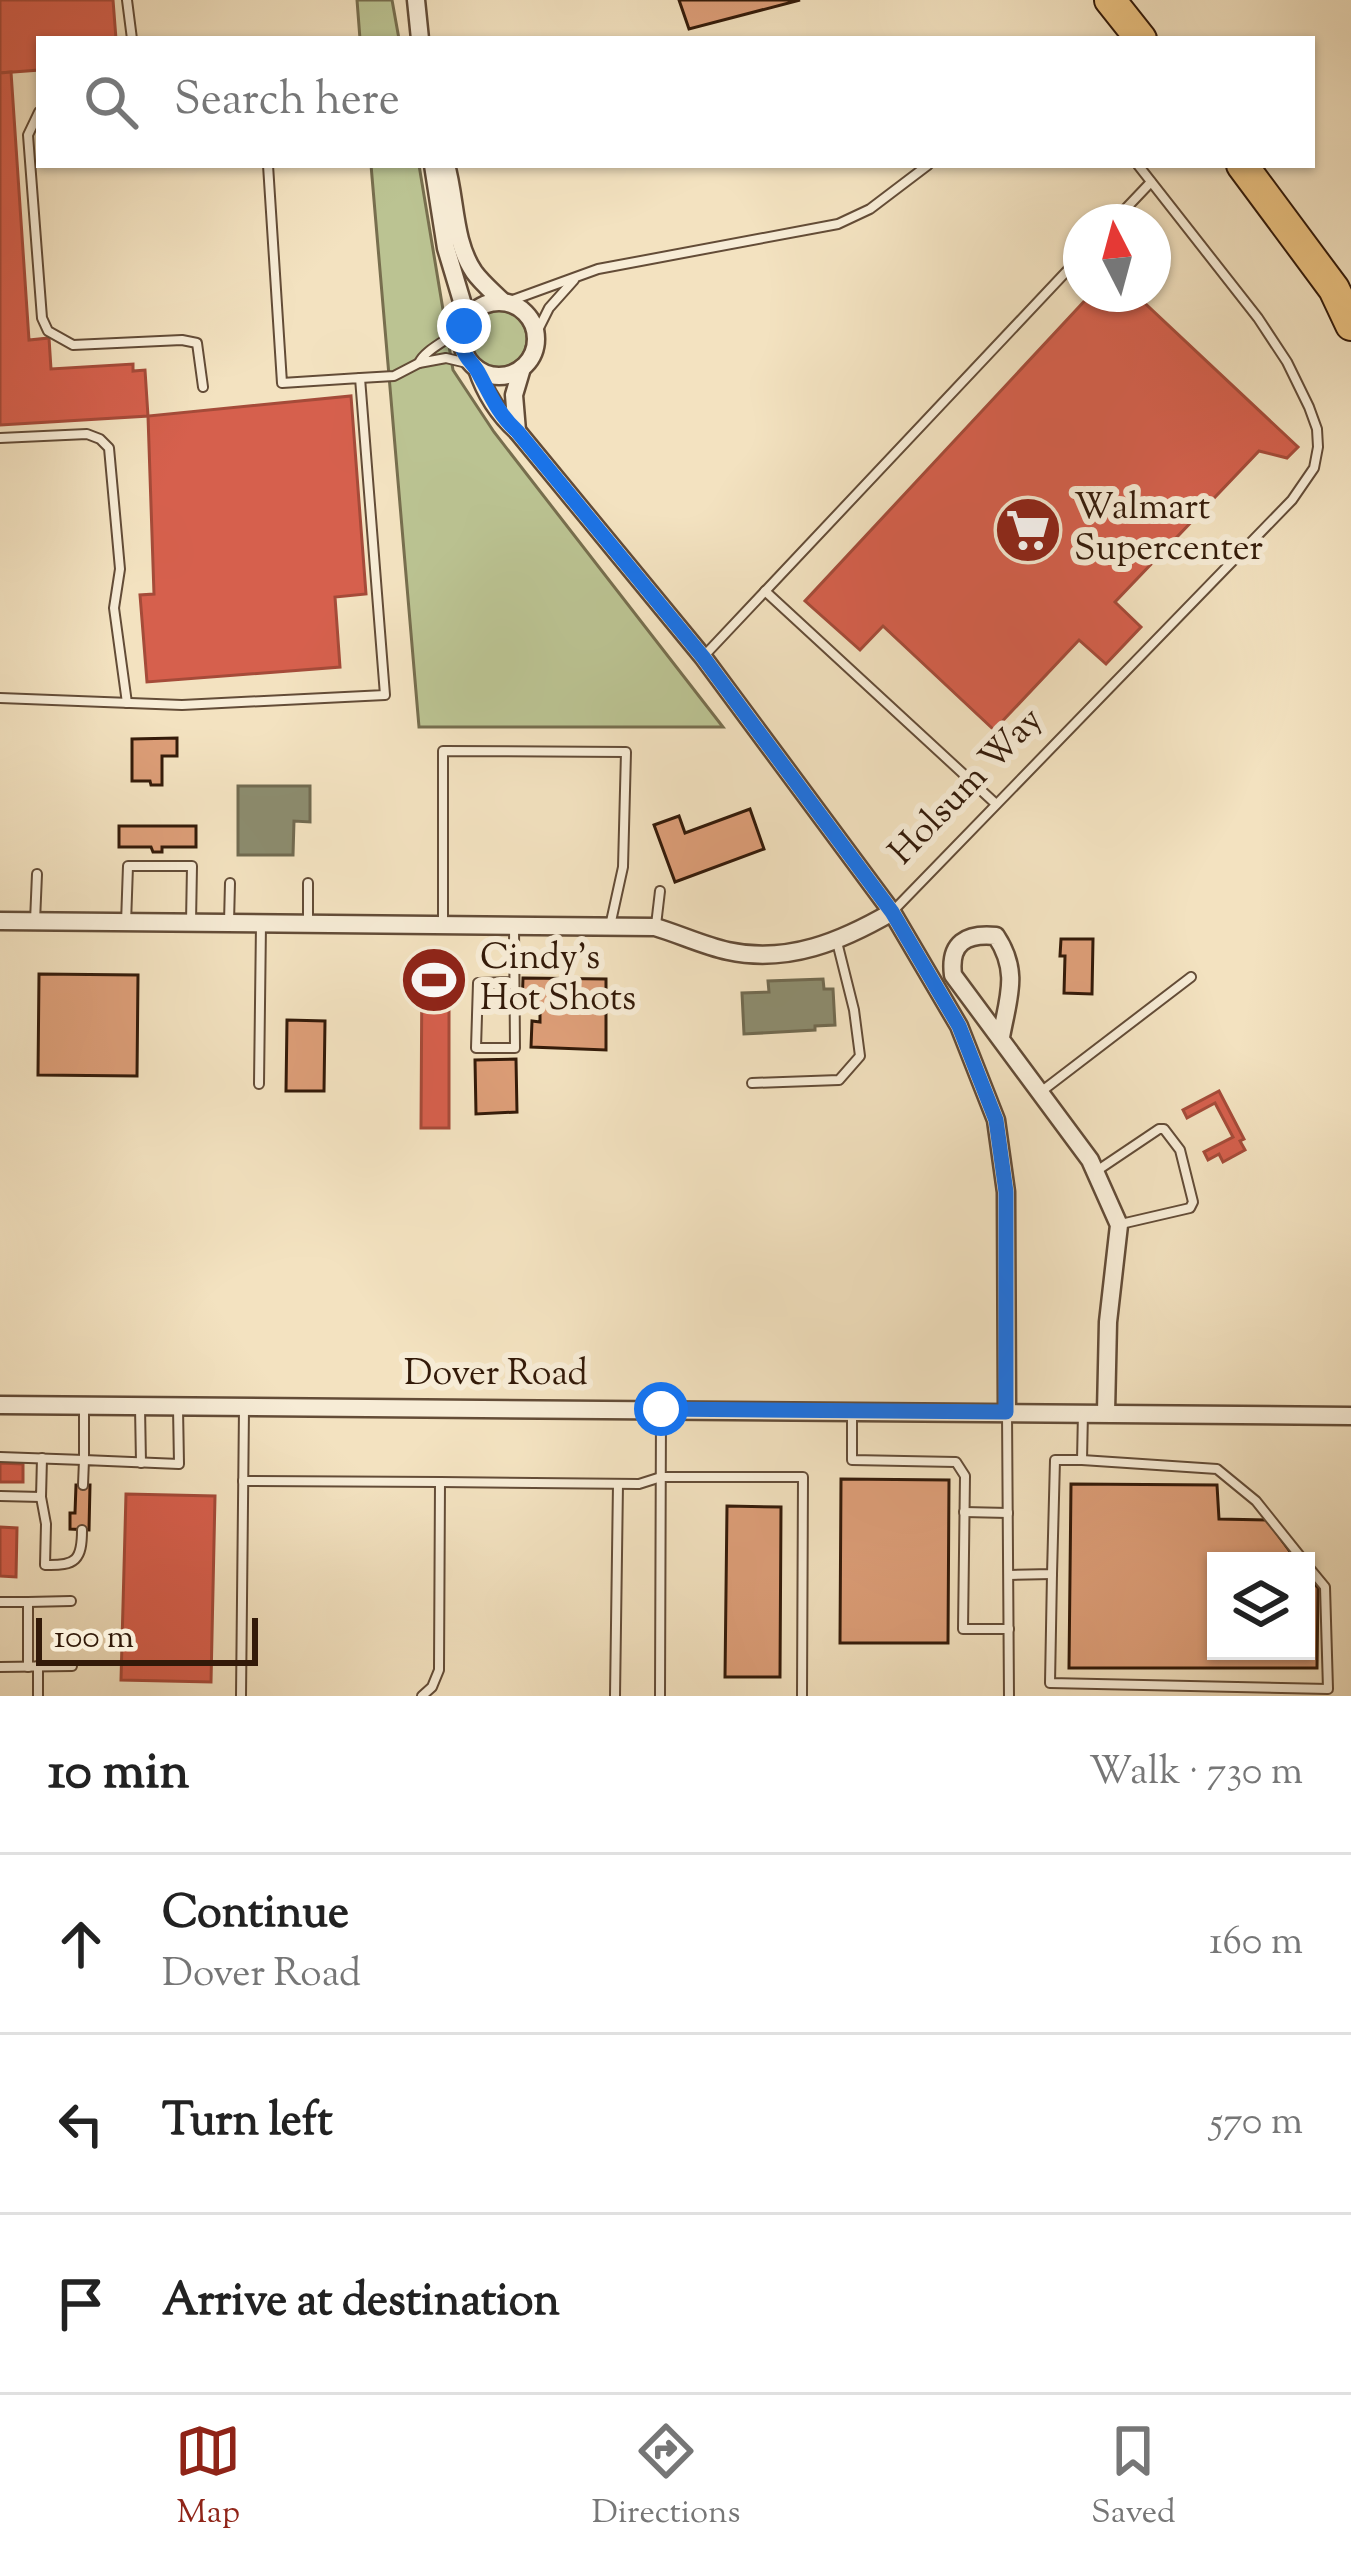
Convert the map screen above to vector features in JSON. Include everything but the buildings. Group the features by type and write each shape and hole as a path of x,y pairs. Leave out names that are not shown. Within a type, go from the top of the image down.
{"highway":[{"path":"1110,0 1140,36"},
{"path":"1244,168 1334,289 1351,325"}],"street":[{"path":"416,0 420,36"},
{"path":"434,168 446,248 464,308 462,346 503,419 703,657 892,912 959,1026 996,1120 1006,1192 1006,1412"},
{"path":"447,168 460,238 475,273 504,302 526,314 536,334 533,353 522,368 514,394 517,431"},
{"path":"464,325 480,307 504,302"},
{"path":"474,366 486,374 505,375 522,368"},
{"name":"Holsum Way","path":"0,922 656,927 728,951 769,955 807,950 852,935 892,912"},
{"path":"1001,1037 1012,972 997,936 979,934 961,942 951,958 953,975 1096,1171 1119,1225 1108,1322 1106,1412"},
{"name":"Dover Road","path":"0,1405 1351,1416"}],"lane":[{"path":"128,0 132,36"},
{"path":"36,118 28,135 43,318 48,331 73,344 182,340 197,344 203,387"},
{"path":"268,168 282,383 394,376 419,363 446,358 474,366"},
{"path":"504,302 598,268 838,224 870,209 924,168"},
{"name":"Holsum Way","path":"892,912 1292,500 1314,468 1316,429 1287,362 1140,168"},
{"path":"1130,204 1151,182"},
{"path":"703,657 1063,275"},
{"path":"536,334 549,308 575,279"},
{"path":"419,363 423,353 464,325"},
{"path":"0,698 182,706 385,694 360,378"},
{"path":"0,439 88,434 109,448 120,569 114,608 127,704"},
{"path":"765,591 996,804"},
{"path":"443,925 443,751 626,752 623,867 610,927"},
{"path":"126,922 128,866 192,866 190,923"},
{"path":"35,922 38,874"},
{"path":"229,923 230,883"},
{"path":"308,883 308,924"},
{"path":"656,927 660,891"},
{"path":"259,1084 261,923"},
{"path":"513,982 478,983 476,1048 514,1048 514,926"},
{"path":"752,1083 839,1080 860,1056 837,940"},
{"path":"1041,1092 1191,977"},
{"path":"1096,1171 1159,1129 1180,1150 1193,1202 1190,1208 1119,1225"},
{"path":"83,1485 84,1406"},
{"path":"140,1406 141,1462"},
{"path":"5,1459 179,1464 178,1406"},
{"path":"241,1696 244,1407"},
{"path":"660,1696 661,1409"},
{"path":"852,1411 852,1460 956,1462 965,1476 963,1629 1009,1629"},
{"path":"1006,1412 1009,1696"},
{"path":"1082,1460 1083,1412"},
{"path":"41,1458 45,1565 76,1560 82,1550 82,1530"},
{"path":"1297,1552 1256,1501 1216,1469 1055,1460 1050,1683 1328,1689 1325,1588 1315,1575"},
{"path":"243,1481 640,1484 661,1477 803,1477 802,1696"},
{"path":"8,1482 4,1496 41,1497"},
{"path":"422,1696 439,1670 440,1482"},
{"path":"615,1696 618,1484"},
{"path":"964,1512 1008,1513"},
{"path":"1009,1575 1052,1574"},
{"path":"0,1602 71,1601"},
{"path":"28,1602 38,1696"},
{"path":"0,1667 72,1666"}],"green space":[{"path":"357,0 392,0 398,36 360,36"},
{"path":"371,168 419,168 453,370 494,432 723,727 419,727"},
{"path":"498,310 518,319 527,339 518,359 498,368 478,359 469,339 478,319"}],"place":[{"name":"Walmart Supercenter","path":"1028,530"},
{"name":"Cindy's Hot Shots","path":"434,980"}],"route":[{"path":"464,326 466,356 503,419 703,657 892,912 959,1026 996,1120 1006,1192 1006,1412 661,1409"}]}
